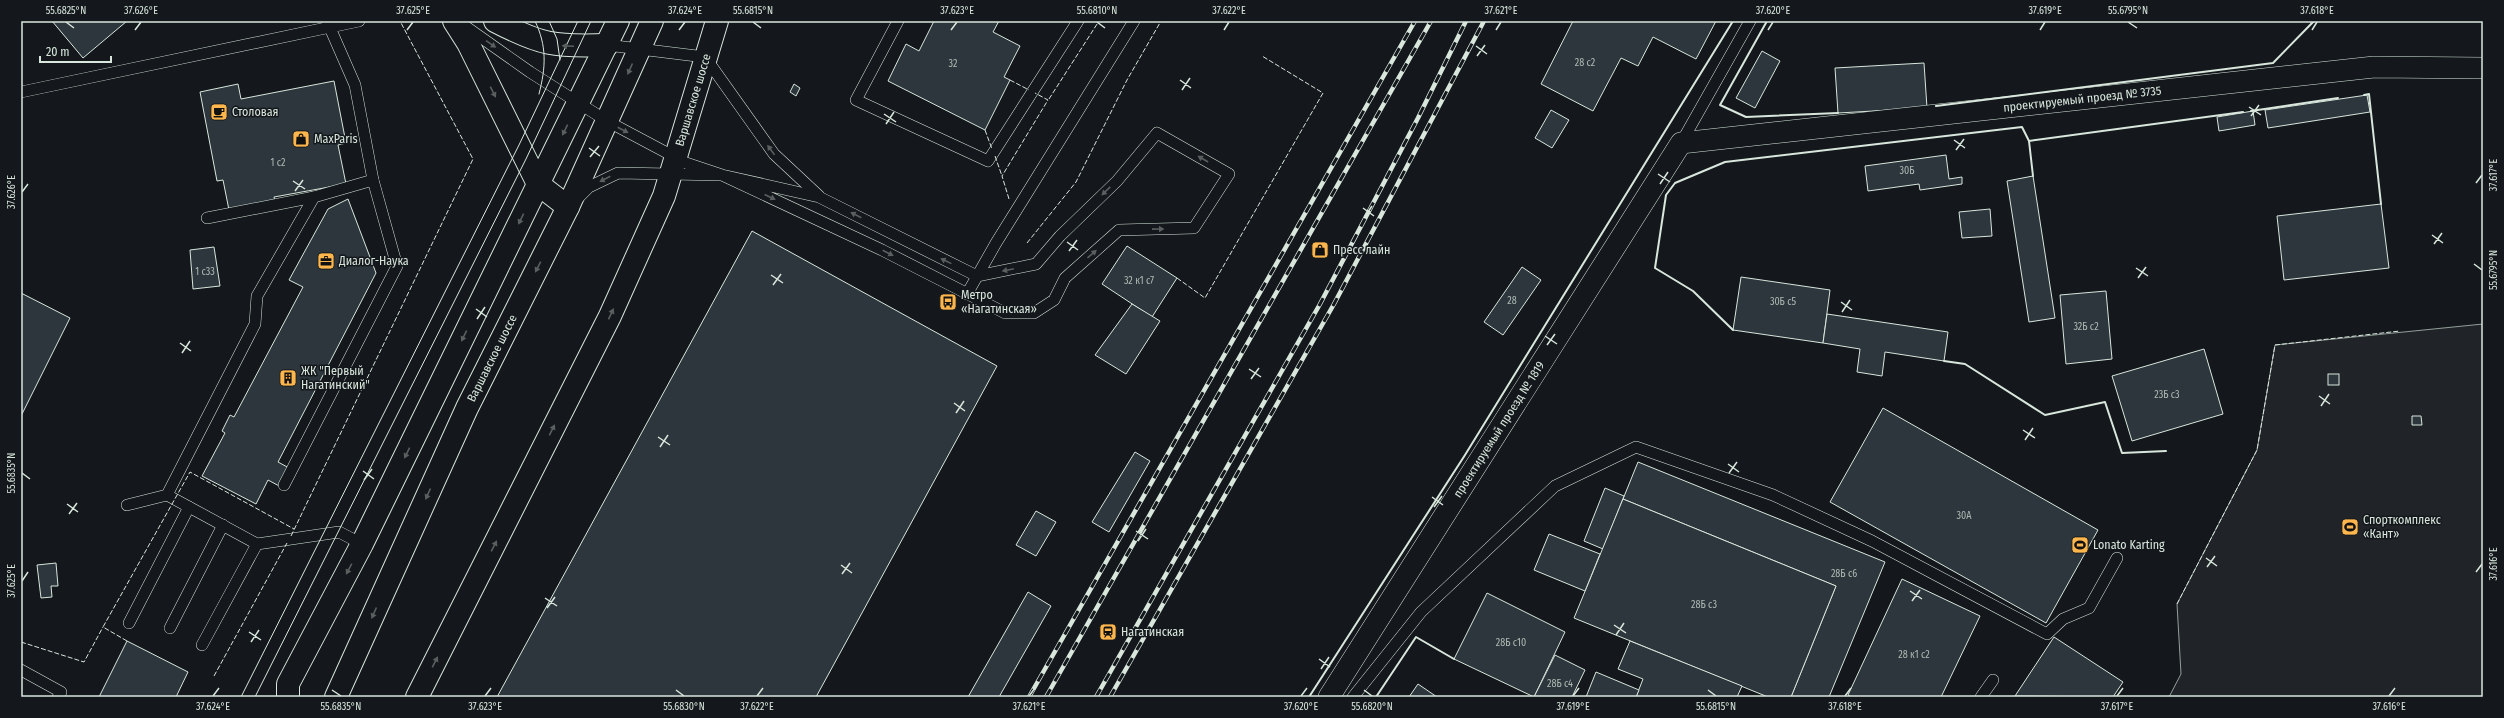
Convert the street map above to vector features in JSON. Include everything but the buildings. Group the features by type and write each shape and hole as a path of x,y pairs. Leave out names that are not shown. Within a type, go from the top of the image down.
{"main road":[{"path":"454,21 468,43 538,184 568,207"},
{"path":"495,21 526,37 544,43 566,46 607,45"},
{"path":"288,697 288,684 362,544 618,21"},
{"name":"Варшавское шоссе","path":"336,697 467,408 568,207 652,21"},
{"name":"Варшавское шоссе","path":"417,697 610,316 664,196 672,165 717,21"}],"street":[{"name":"проектируемый проезд № 3735","path":"1681,143 2374,67 2483,68"},
{"name":"проектируемый проезд № 1819","path":"1330,697 1681,143"}],"lane":[{"path":"21,92 329,24 359,21"},
{"path":"459,21 578,103 672,165 722,175 882,250 1005,313 1034,313 1054,300 1065,278 1119,230 1194,228 1229,174 1158,133 1117,180 1060,236 1036,264 977,276 819,197 722,175 672,165 618,173 589,187 568,207"},
{"path":"898,21 856,100 988,161 1078,21"},
{"path":"967,294 1134,21"},
{"path":"1681,143 1750,21"},
{"path":"284,485 397,266 373,180 355,85 329,24"},
{"path":"607,45 705,57 774,154 819,197"},
{"path":"207,218 314,197 373,180"},
{"path":"167,495 255,324 256,296 314,197"},
{"path":"1353,697 1421,612 1555,486 1636,447 1773,495 1872,541 2047,634 2064,619 2090,608 2117,558"},
{"path":"127,505 167,495 256,544 339,532 362,544"},
{"path":"129,623 189,507"},
{"path":"170,628 223,525"},
{"path":"202,645 256,544"},
{"path":"21,670 61,692 58,697"},
{"path":"1981,697 1993,680"}],"shaded area":[{"name":"Спорткомплекс «Кант»","path":"2483,324 2483,697 2169,697 2181,674 2177,604 2257,450 2275,345"}],"tram line":[{"path":"535,21 542,39 544,57 543,75 539,94"},
{"path":"549,21 557,39 560,60"},
{"path":"241,697 519,145 578,21"},
{"path":"255,697 526,159 591,21"}],"railway":[{"path":"1029,697 1415,21"},
{"path":"1046,697 1431,21"},
{"path":"1096,697 1320,304 1418,118 1466,21"},
{"path":"1110,697 1334,304 1484,21"}],"fence":[{"path":"291,536 473,159 400,21"},
{"path":"1049,99 1099,21"},
{"path":"1027,243 1076,182 1127,80 1161,21"},
{"path":"1177,278 1205,298 1323,93 1262,56"},
{"path":"1010,80 1029,90"},
{"path":"1009,199 1002,176 1048,100 1035,93"},
{"path":"985,130 992,149"},
{"path":"995,156 1002,176"},
{"path":"2177,604 2257,450 2275,345 2400,331"},
{"path":"127,641 103,627 190,472 294,529"},
{"path":"214,676 287,543"},
{"path":"21,642 84,662 103,627"}],"wall":[{"path":"1309,697 1465,455 1733,21"},
{"path":"1767,21 1720,105 1746,117 1838,113"},
{"path":"1936,106 2273,63 2314,21"},
{"path":"2364,95 2369,94 2381,204"},
{"path":"2251,111 2338,98"},
{"path":"2029,141 2243,112"},
{"path":"1733,330 1693,291 1655,268 1666,195 1675,183 1725,162 2022,127 2029,141 2033,176"},
{"path":"1944,361 1965,364 2045,415 2105,402 2122,453 2166,451"},
{"path":"1376,697 1416,637 1454,659"}],"place":[{"name":"Столовая","path":"219,112"},
{"name":"MaxParis","path":"301,139"},
{"name":"Пресс лайн","path":"1320,250"},
{"name":"Диалог-Наука","path":"326,261"},
{"name":"Метро «Нагатинская»","path":"948,302"},
{"name":"ЖК \"Первый Нагатинский\"","path":"288,378"},
{"name":"Спорткомплекс «Кант»","path":"2350,527"},
{"name":"Lonato Karting","path":"2080,545"},
{"name":"Нагатинская","path":"1108,632"}]}
